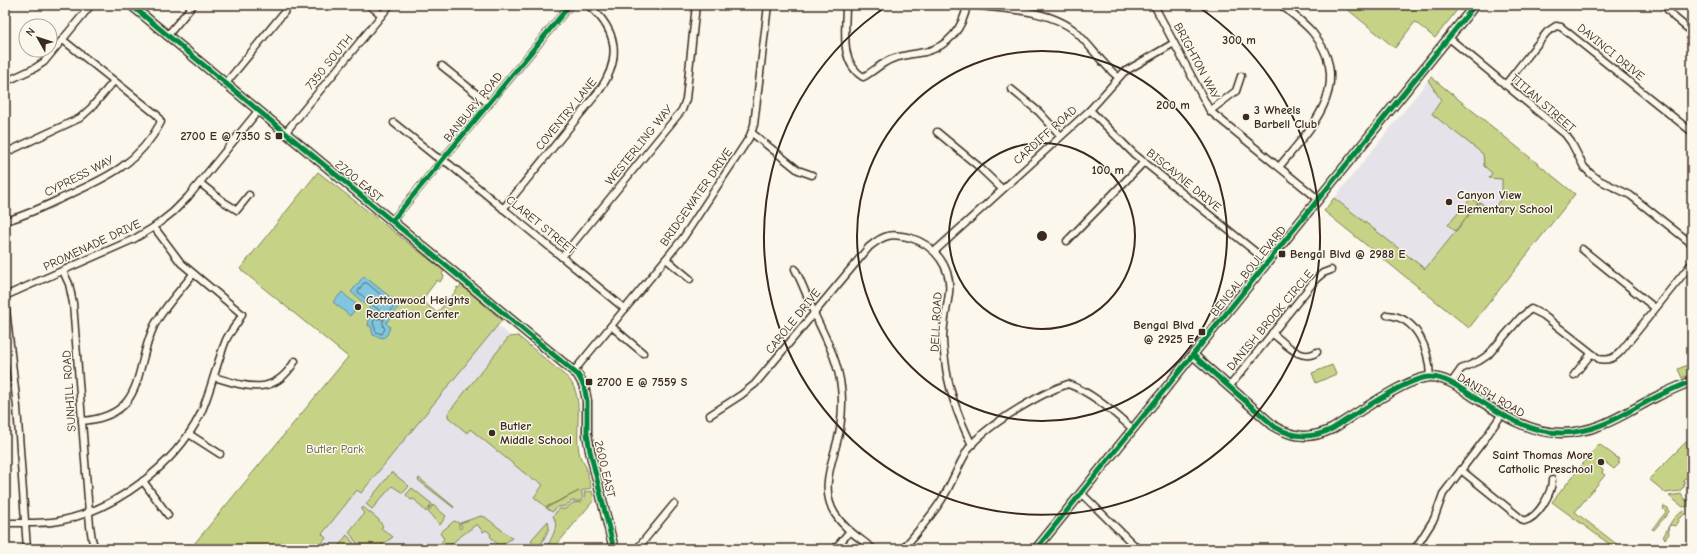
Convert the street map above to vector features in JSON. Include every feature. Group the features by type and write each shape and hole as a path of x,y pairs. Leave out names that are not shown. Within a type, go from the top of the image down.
{"street":[{"path":"5,82 40,65 63,40 91,5"},
{"name":"2700 EAST","path":"131,5 574,371"},
{"path":"167,36 193,5"},
{"path":"226,83 290,5"},
{"path":"369,5 382,16"},
{"name":"7350 SOUTH","path":"285,133 390,5"},
{"name":"BANBURY ROAD","path":"392,221 570,5"},
{"name":"COVENTRY LANE","path":"503,208 599,91 610,74 614,54 612,36 604,21 588,5"},
{"name":"WESTERLING WAY","path":"562,257 682,110 686,98 696,5"},
{"name":"BRIDGEWATER DRIVE","path":"574,371 666,260 694,222 752,133 768,5"},
{"path":"846,5 847,57 851,66 863,76 890,60 901,56 926,52 946,43 959,29 968,5 1038,14 1052,17 1065,23 1076,32 1118,77"},
{"name":"BRIGHTON WAY","path":"1154,5 1210,111 1318,199"},
{"path":"1278,167 1315,122 1322,110 1327,98 1329,73 1326,58 1321,45 1304,24 1281,5"},
{"name":"BENGAL BOULEVARD","path":"1036,549 1475,5"},
{"path":"1664,5 1674,17 1692,32"},
{"name":"DAVINCI DRIVE","path":"1505,85 1547,32 1556,26 1561,27 1692,132"},
{"name":"TITIAN STREET","path":"1449,38 1565,134 1571,142 1584,167 1590,174 1630,195 1692,244"},
{"name":"CYPRESS WAY","path":"5,221 35,210 110,176 132,159 157,130 161,122 157,115 63,40"},
{"name":"CARDIFF ROAD","path":"935,251 1090,110 1118,77 1130,67 1174,43"},
{"path":"442,66 489,104"},
{"path":"1210,111 1236,91 1241,76"},
{"path":"5,153 80,118 114,80"},
{"path":"1011,89 1036,108 1061,136"},
{"name":"BISCAYNE DRIVE","path":"1090,110 1144,162 1268,262"},
{"name":"PROMENADE DRIVE","path":"5,296 134,239 154,227 181,205 258,111"},
{"name":"CLARET STREET","path":"394,124 449,164 625,309"},
{"path":"937,132 978,166 1002,189"},
{"path":"752,133 798,170 812,175"},
{"path":"1067,241 1144,162"},
{"path":"200,183 224,202 237,210 249,195"},
{"path":"5,523 59,521 89,512 110,502 143,481 168,460 189,434 203,407 227,338 242,314 193,274 177,257 154,227"},
{"name":"DELL ROAD","path":"887,235 897,235 916,240 935,251 941,258 948,276 949,292 943,339 948,380 964,428 972,445"},
{"name":"CAROLE DRIVE","path":"710,415 741,396 755,384 869,247 887,235"},
{"path":"1582,249 1655,308"},
{"path":"666,260 690,279"},
{"path":"1451,382 1461,369 1488,355 1521,317 1532,309 1543,315 1599,359 1606,360 1617,355 1692,263"},
{"path":"795,269 830,347 841,387 842,408 840,430 830,468 828,487 830,502 835,514 850,531 873,549"},
{"name":"DANISH BROOK CIRCLE","path":"1229,387 1316,279 1323,273 1331,270"},
{"name":"SUNHILL ROAD","path":"63,271 69,284 73,303 89,512 92,538 95,549"},
{"path":"82,421 110,416 126,404 134,388 155,324 193,274"},
{"path":"5,300 17,407 27,549"},
{"path":"1387,315 1401,319 1416,330 1426,350 1430,377"},
{"path":"611,326 643,353"},
{"path":"1272,333 1297,353 1304,356 1312,356 1317,352"},
{"path":"1574,375 1591,354"},
{"name":"DANISH ROAD","path":"1192,355 1275,427 1292,435 1307,437 1321,434 1332,429 1406,384 1430,377 1451,382 1502,414 1533,428 1560,433 1580,432 1607,424 1655,397 1692,382"},
{"path":"214,377 245,386 253,387 268,385 284,377 295,362"},
{"name":"2600 EAST","path":"574,371 580,378 586,393 587,434 590,451 614,549"},
{"path":"903,549 944,497 972,445 1020,408 1050,392 1068,384 1091,395 1133,429"},
{"path":"1415,549 1434,519 1443,494 1502,414"},
{"path":"189,434 220,454"},
{"path":"1461,470 1524,521 1532,517 1549,496 1552,488 1552,480"},
{"path":"143,481 168,515"},
{"path":"1080,493 1138,549"},
{"path":"637,549 674,504"},
{"path":"835,549 850,531"}],"shaded area":[{"name":"Canyon View Elementary School","path":"1431,77 1575,194 1469,328 1324,211"},
{"name":"Butler Middle School","path":"497,325 573,388 577,460 585,498 582,513 553,549 318,549 322,534 357,490 361,493"}],"green space":[{"path":"1342,5 1461,5 1435,38 1415,22 1395,48"},
{"path":"1431,77 1575,194 1469,328 1324,211 1334,198 1425,269 1480,202 1491,211 1502,198 1502,179 1489,178 1492,173 1484,166 1483,154 1432,114 1441,100 1428,80"},
{"name":"Cottonwood Heights Recreation Center","path":"318,172 444,271 442,274 444,276 440,282 437,280 423,301 437,313 457,290 457,287 459,288 461,285 502,320 361,493 357,490 322,534 326,538 318,549 190,549 348,357 240,269"},
{"path":"1471,198 1478,203 1472,210 1466,204"},
{"path":"1465,205 1472,210 1455,231 1448,225"},
{"path":"518,336 569,379 577,397 578,446 580,457 586,467 591,488 581,491 583,498 580,501 572,501 565,506 558,507 552,512 546,508 579,491 546,507 534,497 543,485 537,480 533,480 470,429 467,433 448,417 448,413 509,337"},
{"path":"1692,363 1692,373 1682,378 1678,369"},
{"path":"1332,365 1336,374 1316,383 1312,373"},
{"path":"1692,436 1692,470 1687,476 1690,479 1688,480 1685,478 1683,480 1685,482 1683,484 1685,486 1680,491 1666,493 1650,480 1650,478"},
{"path":"1599,444 1620,460 1618,462 1620,463 1614,469 1602,460 1598,466 1603,470 1602,473 1605,475 1575,512 1623,549 1616,549 1552,502"},
{"path":"391,473 409,486 403,493 392,486 372,509 366,504"},
{"path":"419,478 453,506 454,508 418,480"},
{"path":"412,488 432,504 426,512 414,499 411,500 406,495"},
{"path":"592,491 594,500 553,549 546,549 556,524 553,516 559,509 565,509 573,503 582,502 585,498 584,492"},
{"path":"1681,494 1684,499 1688,501 1689,506 1683,507 1669,496"},
{"path":"433,505 446,516 440,525 428,512"},
{"path":"1664,506 1668,508 1669,512 1654,530 1652,529 1666,512 1663,509"},
{"path":"363,507 378,519 383,526 381,528 393,537 379,547 378,545 373,549 361,549 349,532 364,513 361,510"},
{"path":"1684,511 1685,514 1678,519 1679,521 1676,526 1671,525 1669,527 1676,516"},
{"path":"481,516 485,517 512,538 497,549 493,549 497,544 490,536 491,534 486,530 483,532 477,524 446,549 436,549 444,539 440,533 454,521 459,523 460,529 462,527 460,523"},
{"path":"548,521 549,528 539,549 536,549 531,541"},
{"path":"1668,528 1669,534 1665,539 1663,537"},
{"path":"347,535 358,549 336,549"}],"water":[{"path":"364,276 400,305 386,323 390,327 387,335 383,338 373,335 371,326 368,326 370,315 376,315 383,321 384,320 351,292"},
{"path":"342,292 358,306 350,316 333,302"}],"cycle path":[{"path":"131,5 578,375 584,386 587,401 587,434 590,451 614,549"},
{"path":"392,221 570,5"},
{"path":"1036,549 1475,5"},
{"path":"1193,355 1275,427 1282,431 1303,436 1310,436 1332,429 1366,407 1408,383 1430,377 1436,377 1452,383 1513,420 1536,429 1561,433 1587,430 1599,426 1660,395 1692,381"}],"place":[{"name":"3 Wheels Barbell Club","path":"1246,117"},
{"name":"2700 E @ 7350 S","path":"279,136"},
{"name":"Canyon View Elementary School","path":"1449,202"},
{"name":"Bengal Blvd @ 2988 E","path":"1282,254"},
{"name":"Cottonwood Heights Recreation Center","path":"358,307"},
{"name":"Bengal Blvd @ 2925 E","path":"1202,332"},
{"name":"2700 E @ 7559 S","path":"589,382"},
{"name":"Butler Middle School","path":"492,433"},
{"name":"Saint Thomas More Catholic Preschool","path":"1601,462"}],"park label":[{"name":"Butler Park","path":"335,449"}]}
